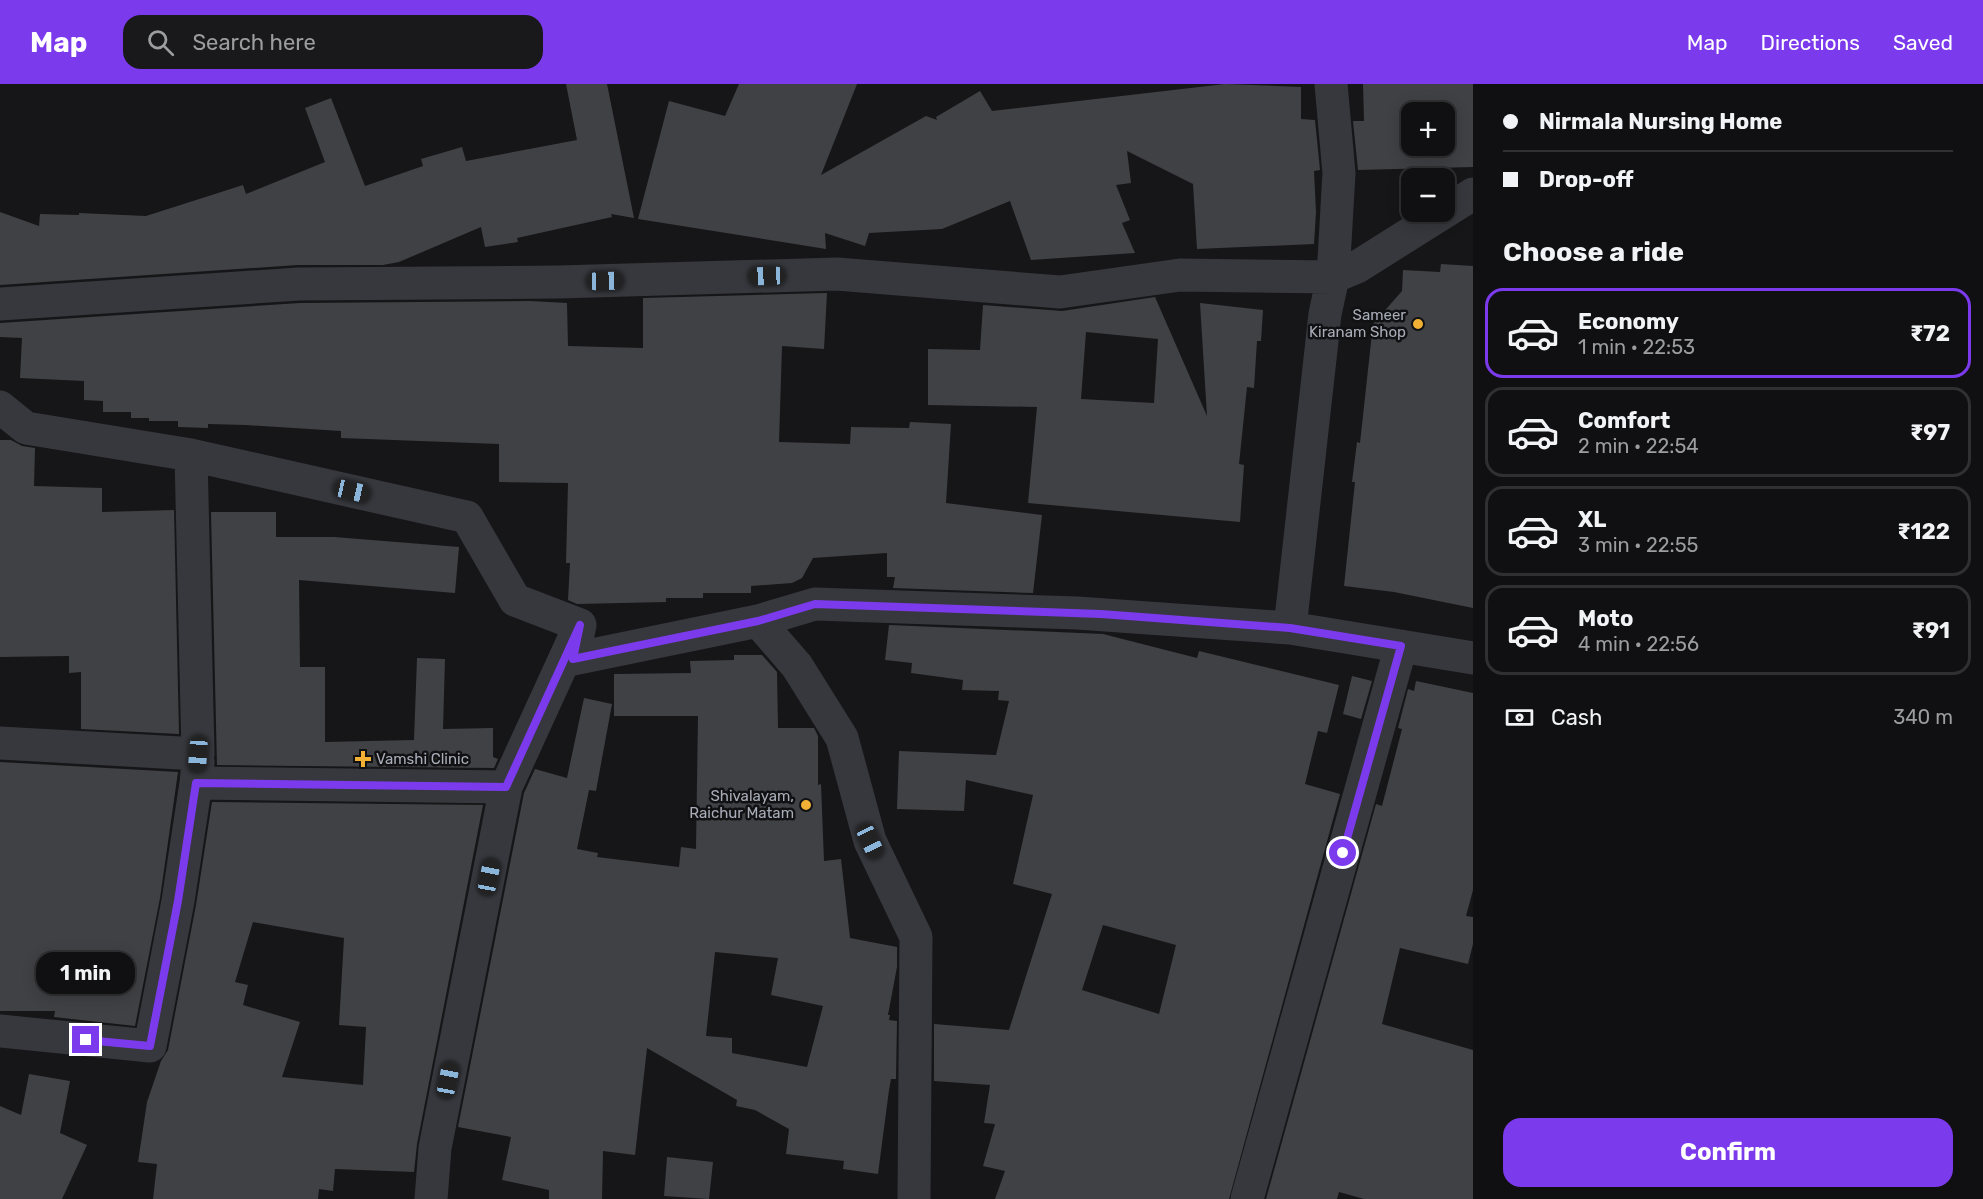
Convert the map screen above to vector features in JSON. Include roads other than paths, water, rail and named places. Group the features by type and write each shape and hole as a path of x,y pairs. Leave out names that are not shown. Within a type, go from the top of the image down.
{"street":[{"path":"1290,628 1325,314 1333,277 1339,173 1331,84"},
{"path":"0,304 299,284 559,282 837,274 1060,292 1180,275 1333,277 1357,267 1473,194"},
{"path":"0,407 26,428 191,455 467,517 515,600 580,625"},
{"path":"0,1031 150,1046 178,901 197,769 191,455"},
{"path":"580,625 573,659 758,621 815,604 1077,613 1290,628 1473,658"},
{"path":"758,621 797,666 842,738 870,841 916,937 914,1199"},
{"path":"431,1199 435,1148 506,787 580,625"},
{"path":"1247,1199 1401,646"},
{"path":"0,744 197,769 506,787"}],"place":[{"name":"Sameer Kiranam Shop","path":"1418,324"},
{"name":"Vamshi Clinic","path":"363,759"},
{"name":"Shivalayam, Raichur Matam","path":"806,805"}]}
